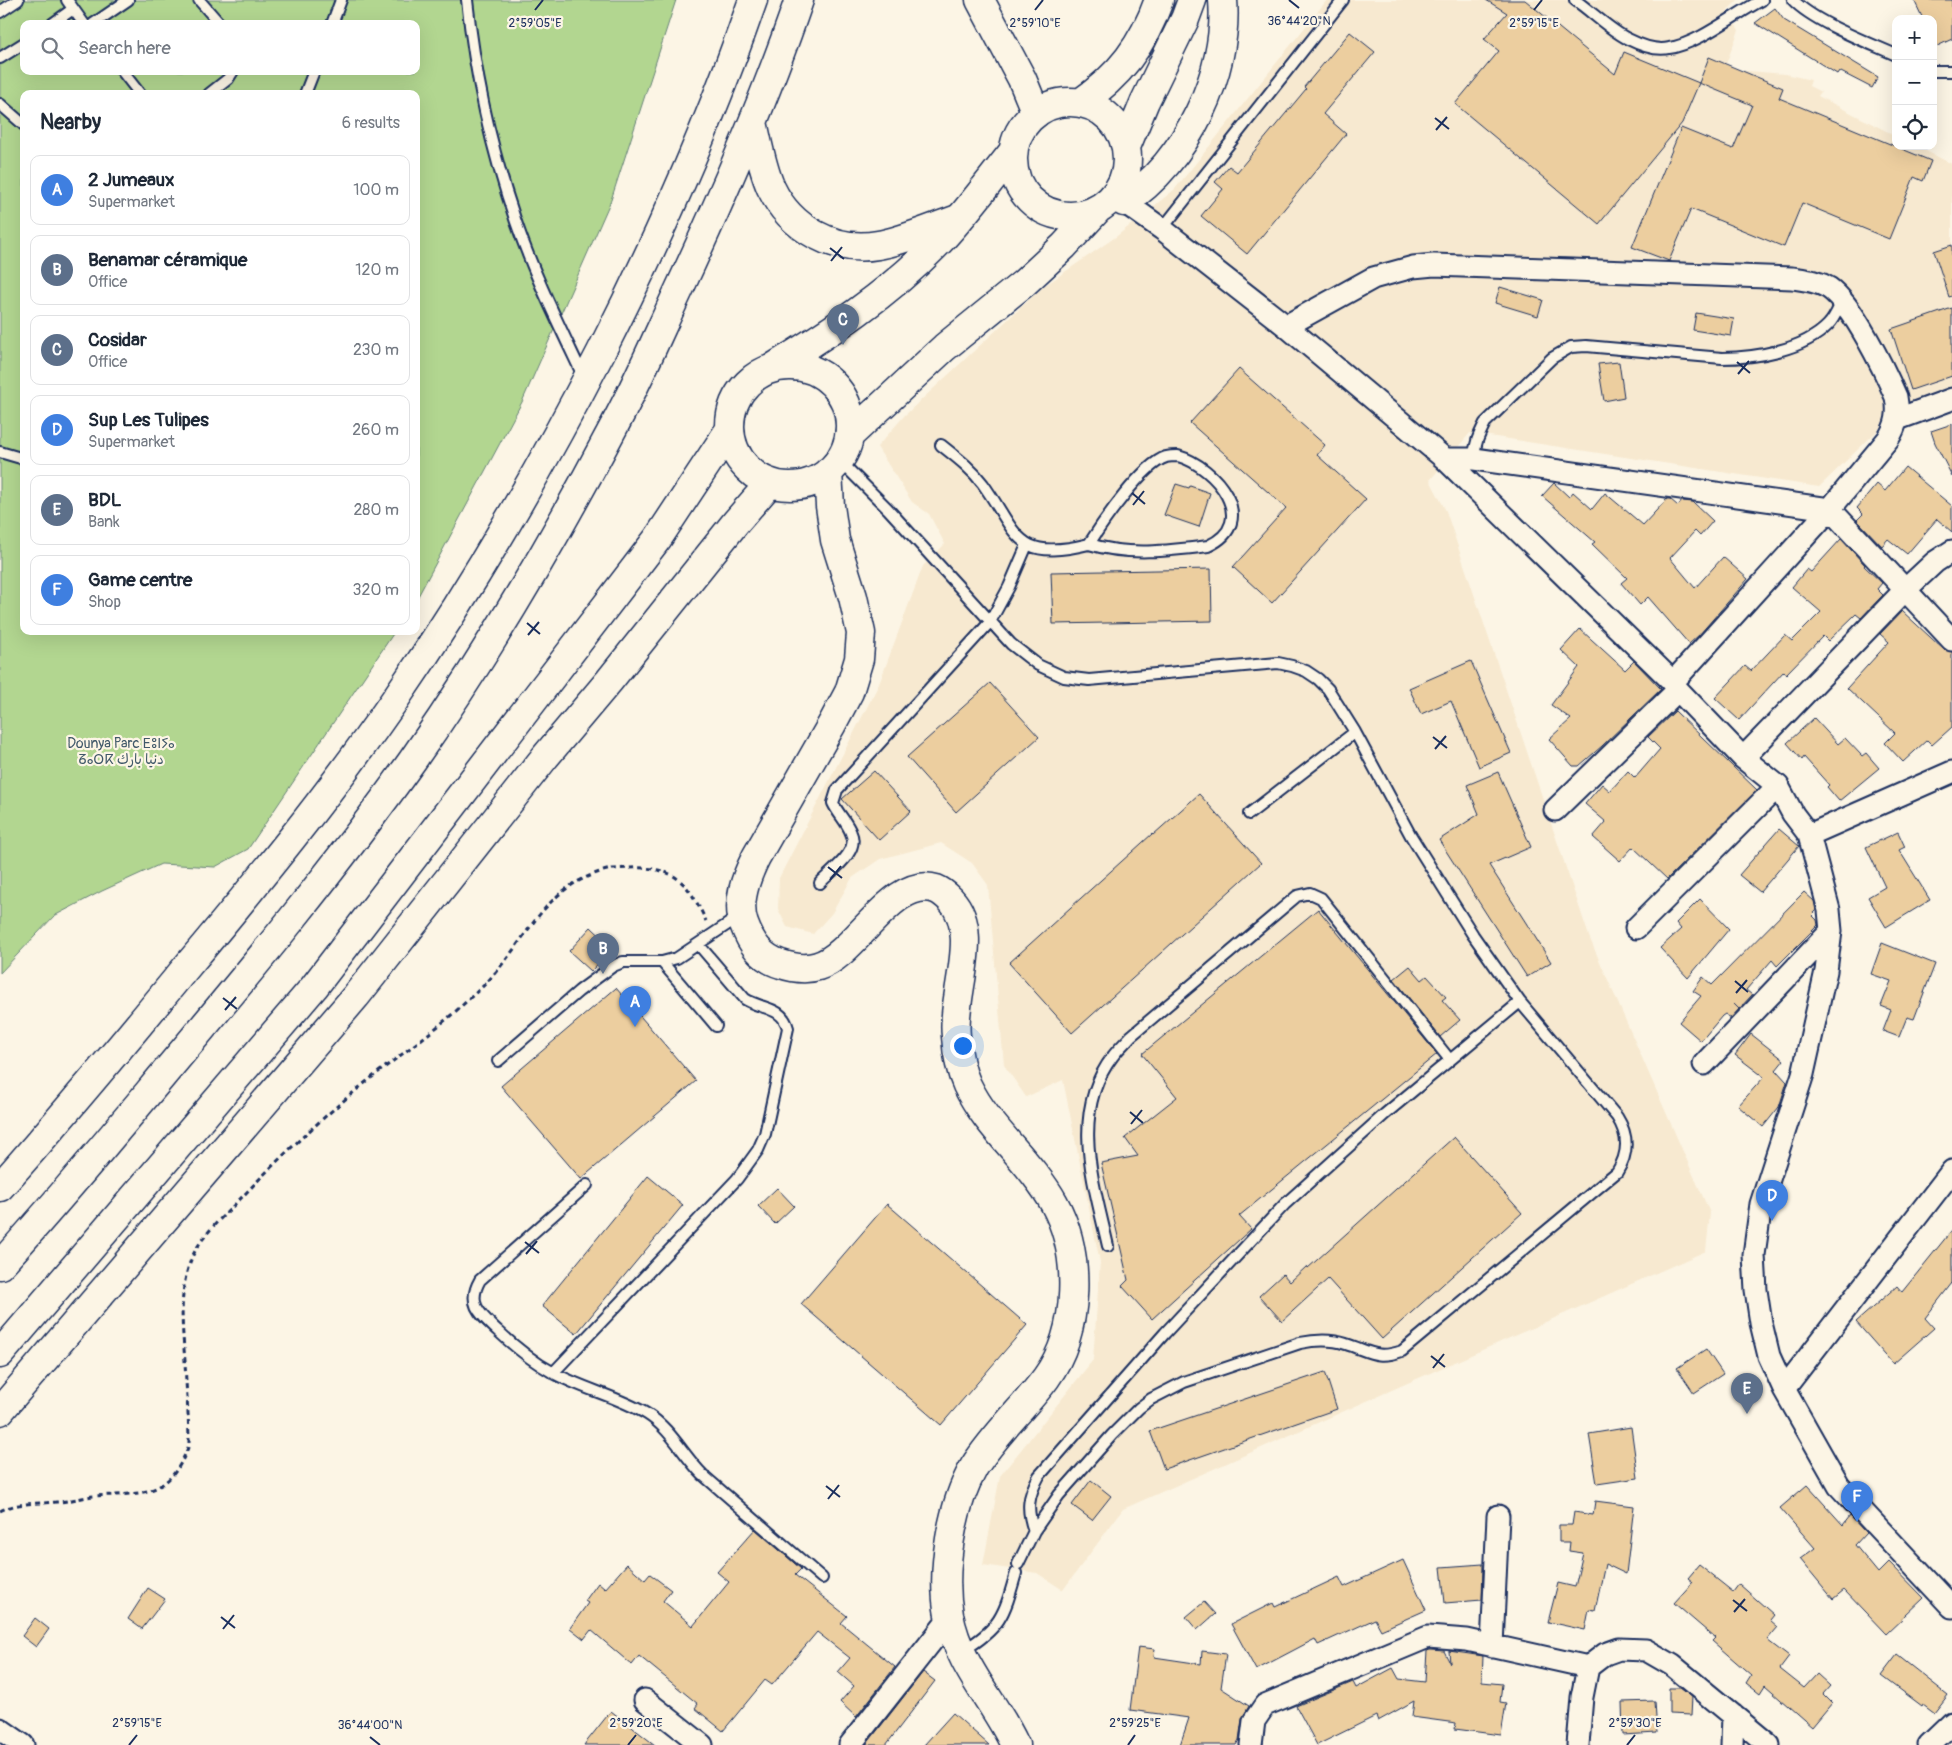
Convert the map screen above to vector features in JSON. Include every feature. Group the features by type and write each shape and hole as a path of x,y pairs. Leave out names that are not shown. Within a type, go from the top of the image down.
{"main road":[{"path":"0,1187 97,1075 279,857 394,702 473,580 547,456 636,284 676,196 713,107 753,0"},
{"path":"0,1265 62,1196 279,936 348,849 475,666 534,572 614,428 690,266 753,122 799,0"},
{"path":"980,0 1022,79 1036,112"},
{"path":"1080,102 1109,81 1126,63 1150,25 1159,0"},
{"path":"1126,147 1145,101 1185,20 1192,0"},
{"path":"1015,1745 971,1674 961,1652 950,1618 947,1595 948,1561 960,1499 973,1469 991,1443 1048,1376 1064,1344 1072,1310 1074,1270 1066,1235 1054,1204 1032,1173 989,1120 966,1084 955,1032 956,1004 964,954 963,923 956,906 936,889 913,889 898,898 879,914 847,948 820,966 804,968 771,961 758,951 748,936 741,915 742,894 748,873 849,692 859,659 861,634 853,597 835,540 830,506 834,466 849,436 945,347 1024,283 1112,202 1125,173 1126,147 1114,123 1104,114 1093,106 1080,102 1054,104 1036,112 1022,127 1012,153 1016,180 1032,202 1044,210 1057,215 1085,214 1112,202 1145,186 1162,170 1199,113 1216,70 1221,43 1224,12 1223,0"},
{"path":"753,122 770,187 788,214 814,234 844,245 877,246 958,219"},
{"path":"834,466 806,484 781,484 755,474 745,466 737,455 732,442 730,429 734,403 740,391 760,373 773,368 818,340 879,296 935,246 1012,153"},
{"path":"773,368 799,366 812,370 824,377 842,396 847,409 849,436"},
{"path":"0,1354 314,987 658,538 730,429"},
{"path":"781,484 835,540"},
{"path":"0,1411 356,996 545,757 614,674 730,528 781,484"}],"street":[{"path":"1112,202 1162,229 1286,326 1445,460 1676,686 1743,758 1778,786 1793,814 1809,835 1827,902 1831,932 1826,972 1804,1074 1761,1204 1754,1255 1756,1290 1761,1323 1769,1356 1784,1389 1839,1486 1952,1607"},
{"path":"1286,326 1372,278 1392,271 1434,265 1792,278 1820,283 1842,300 1853,315 1892,386 1898,408 1898,419 1888,439 1830,509 1676,686 1556,810"},
{"path":"1898,419 1952,399"},
{"path":"1445,460 1474,459 1830,509 1952,640"},
{"path":"1743,758 1905,590 1935,562 1952,551"},
{"path":"1809,835 1952,772"},
{"path":"1636,928 1778,786"},
{"path":"1704,1064 1831,932"},
{"path":"1784,1389 1952,1171"},
{"path":"1492,1646 1498,1516"},
{"path":"850,1745 950,1618"},
{"path":"1251,1745 1254,1721 1265,1705 1428,1637 1467,1640 1588,1666"},
{"path":"1578,1745 1582,1697 1588,1666 1605,1654 1619,1649 1646,1650 1672,1665 1769,1745"},
{"path":"645,1700 702,1745"},
{"path":"1732,1745 1733,1715"},
{"path":"1929,1745 1952,1723"},
{"path":"0,1730 23,1745"}],"lane":[{"path":"0,12 18,0"},
{"path":"67,0 81,20"},
{"path":"99,20 128,0"},
{"path":"199,0 216,20"},
{"path":"334,20 341,0"},
{"path":"467,0 479,87 502,179 516,223 533,266 586,381"},
{"path":"1162,229 1343,0"},
{"path":"1575,0 1628,39 1648,47 1668,49 1686,44 1702,36 1762,0"},
{"path":"1793,0 1804,10 1818,18 1892,53"},
{"path":"58,20 73,9"},
{"path":"0,58 20,45"},
{"path":"1937,71 1952,71"},
{"path":"125,75 137,90"},
{"path":"214,90 230,75"},
{"path":"307,90 312,75"},
{"path":"0,104 20,122"},
{"path":"1474,459 1474,450 1478,436 1485,423 1552,358 1571,347 1586,346 1722,358 1744,358 1788,347 1808,339 1828,325 1842,300"},
{"path":"941,445 968,466 977,476 1011,528 1027,545 1047,550 1061,550 1089,544 1103,548 1136,552 1208,546 1221,538 1230,526 1232,506 1228,496 1202,468 1189,459 1178,456 1166,456 1140,478 1108,516 1089,544"},
{"path":"0,452 20,458"},
{"path":"834,466 888,509 1010,644 1038,665 1064,677 1090,680 1278,663 1306,671 1328,689 1355,732 1432,870 1468,928 1520,1002 1617,1117 1623,1127 1626,1139 1624,1162 1617,1172 1402,1351 1383,1356 1373,1355 1347,1344 1315,1340 1300,1343 1184,1382 1151,1399 1126,1419 1073,1478 1034,1531 1017,1569 1006,1606 999,1620 990,1632 961,1652"},
{"path":"820,883 850,852 853,842 851,832 833,803 837,790 990,622 1006,594 1027,545"},
{"path":"1249,814 1355,732"},
{"path":"1108,1246 1090,1162 1087,1134 1090,1106 1098,1080 1113,1056 1132,1036 1297,896 1310,894 1321,898 1450,1060"},
{"path":"498,1061 578,991 613,966 634,961 662,962 677,958 741,915"},
{"path":"554,1373 737,1180 758,1150 765,1134 788,1028 786,1020 774,1010 754,1005 745,1000 699,945"},
{"path":"662,962 716,1026"},
{"path":"1034,1531 1029,1516 1029,1506 1034,1485 1045,1467 1165,1333 1285,1204 1385,1114 1520,1002"},
{"path":"587,1185 480,1280 474,1295 475,1304 484,1318 511,1344 554,1373 624,1402 648,1415 666,1429 686,1457 703,1475 822,1578"}],"path":[{"path":"0,1511 6,1507 31,1503 59,1502 150,1491 168,1481 182,1465 189,1445 182,1315 186,1279 194,1254 214,1226 316,1123 470,999 496,973 535,918 556,896 578,881 608,869 640,868 659,870 679,879 688,888 695,897 713,935"}],"shaded area":[{"path":"1327,0 1738,0 1727,11 1739,30 1724,69 1785,74 1811,80 1809,86 1821,92 1818,96 1892,134 1892,150 1924,150 1952,164 1952,390 1913,407 1880,428 1819,487 1470,433 1430,480 1446,511 1590,939 1710,1213 1706,1251 1123,1509 1063,1590 1037,1573 983,1565 1000,1476 1093,1360 1100,1262 1063,1080 1026,1097 1004,1065 988,885 972,863 941,843 880,859 852,878 832,913 813,934 787,927 778,909 779,878 879,684 923,566 945,544 929,514 912,502 877,447 905,415 1043,287 1117,236 1175,189"}],"green space":[{"name":"Dounya Parc ⴹⵓⵏⵢⴰ ⵒⴰⵔⴽ دنيا بارك","path":"0,0 676,0 611,200 522,402 420,593 420,90 20,90 20,635 392,635 248,849 215,867 161,864 102,891 54,916 0,973"}],"building":[{"path":"1486,0 1525,0 1615,74 1624,52 1699,83 1682,123 1599,224 1455,104 1499,51 1484,39 1507,13"},
{"path":"1914,0 1952,0 1952,39 1937,46 1937,15 1921,15"},
{"path":"1775,8 1784,20 1878,77 1872,88 1839,71 1837,74 1755,23"},
{"path":"1350,32 1375,52 1323,114 1346,134 1247,254 1201,216 1223,189 1215,182 1229,166 1237,172 1306,89 1304,87"},
{"path":"1709,57 1783,88 1779,98 1892,145 1892,150 1904,150 1931,161 1923,181 1914,177 1889,239 1802,203 1784,247 1691,209 1669,261 1632,247 1681,128 1733,149 1752,105 1699,83"},
{"path":"1952,245 1952,296 1949,297 1934,251"},
{"path":"1500,287 1543,300 1538,316 1495,303"},
{"path":"1952,308 1952,376 1911,390 1891,329"},
{"path":"1696,313 1734,319 1731,336 1693,330"},
{"path":"1619,362 1624,397 1604,401 1598,364"},
{"path":"1239,369 1325,445 1317,455 1366,499 1272,603 1233,567 1286,508 1190,423"},
{"path":"1952,424 1952,476 1931,431"},
{"path":"1905,467 1952,506 1952,532 1937,519 1907,554 1888,539 1882,546 1857,520 1863,514 1857,508 1877,484 1885,491"},
{"path":"1554,483 1569,497 1573,492 1592,509 1605,493 1643,525 1667,499 1670,499 1678,506 1682,501 1693,502 1713,521 1700,536 1695,531 1670,558 1695,588 1723,557 1748,579 1689,644 1648,597 1640,605 1621,583 1627,578 1592,544 1595,542 1542,496"},
{"path":"1176,484 1189,488 1190,486 1210,493 1199,527 1164,515"},
{"path":"1841,539 1864,566 1882,583 1877,589 1883,595 1861,618 1856,614 1828,641 1823,636 1786,674 1784,671 1739,720 1715,698 1745,666 1751,671 1785,635 1792,641 1821,612 1792,587 1807,569 1811,572"},
{"path":"1211,569 1212,621 1053,624 1051,572"},
{"path":"1902,611 1943,649 1952,652 1952,727 1932,745 1927,740 1903,762 1885,743 1895,733 1847,688 1889,642 1880,634"},
{"path":"1580,629 1625,670 1634,661 1661,689 1602,746 1579,766 1573,766 1549,739 1571,719 1551,705 1579,667 1561,650"},
{"path":"1471,661 1511,753 1479,767 1451,701 1421,714 1409,688"},
{"path":"990,683 1039,737 956,812 907,757"},
{"path":"1675,711 1757,790 1667,879 1633,847 1620,861 1593,837 1606,822 1585,804 1602,784 1610,791 1628,771 1635,778 1660,749 1648,737"},
{"path":"1814,718 1838,744 1845,738 1862,756 1866,753 1879,768 1839,801 1827,787 1829,785 1804,757 1802,760 1787,743"},
{"path":"874,771 911,811 879,840 842,799"},
{"path":"1498,772 1531,847 1489,865 1551,962 1527,977 1439,840 1479,814 1467,785"},
{"path":"1199,794 1261,863 1072,1033 1009,963"},
{"path":"1779,829 1799,846 1760,892 1739,875"},
{"path":"1898,832 1905,847 1899,850 1930,900 1886,927 1868,897 1885,887 1866,847"},
{"path":"1804,892 1814,901 1816,911 1812,915 1817,920 1818,925 1777,966 1772,960 1746,990 1752,995 1731,1018 1725,1014 1722,1016 1701,1041 1679,1022 1701,996 1693,991 1703,977 1712,985"},
{"path":"1700,899 1729,929 1688,978 1660,948 1681,929 1676,923"},
{"path":"1318,909 1437,1054 1239,1216 1251,1229 1152,1319 1122,1286 1128,1280 1101,1163 1138,1156 1125,1138 1177,1097 1142,1054"},
{"path":"591,927 613,948 591,971 569,951"},
{"path":"1882,943 1935,964 1914,1019 1907,1017 1899,1037 1883,1031 1891,1010 1881,1006 1891,981 1871,974"},
{"path":"1410,966 1422,980 1427,976 1446,997 1442,1000 1460,1020 1440,1037 1394,979"},
{"path":"616,988 696,1081 581,1179 501,1086"},
{"path":"1751,1034 1784,1060 1776,1070 1787,1082 1779,1107 1763,1127 1738,1106 1764,1077 1735,1055"},
{"path":"1454,1137 1522,1213 1382,1339 1328,1279 1282,1321 1259,1296 1283,1274 1290,1282 1307,1266 1308,1268"},
{"path":"648,1176 683,1205 576,1334 542,1306"},
{"path":"777,1188 794,1206 775,1224 758,1206"},
{"path":"887,1204 1027,1325 941,1425 801,1304"},
{"path":"1952,1230 1952,1283 1925,1318 1934,1328 1893,1364 1856,1322 1897,1286 1902,1292"},
{"path":"1706,1349 1723,1374 1694,1393 1677,1368"},
{"path":"1325,1372 1337,1409 1164,1469 1150,1431"},
{"path":"1631,1427 1638,1478 1597,1484 1589,1434"},
{"path":"1091,1480 1111,1496 1092,1520 1072,1505"},
{"path":"1807,1485 1843,1525 1850,1516 1866,1533 1855,1545 1878,1573 1889,1562 1924,1598 1886,1634 1844,1590 1833,1599 1800,1559 1815,1548 1780,1508"},
{"path":"1595,1501 1634,1506 1626,1574 1605,1564 1595,1611 1589,1610 1585,1630 1548,1622 1558,1583 1575,1587 1583,1553 1569,1551 1570,1542 1559,1542 1559,1525 1572,1525 1574,1512 1593,1515"},
{"path":"755,1529 801,1569 795,1575 847,1616 841,1623 895,1667 856,1717 840,1702 854,1686 838,1672 850,1658 817,1632 772,1685 765,1680 723,1731 695,1708 698,1704 639,1656 632,1665 591,1630 584,1639 570,1628 588,1603 585,1601 598,1583 605,1589 627,1564 645,1580 650,1574 671,1590 663,1601 693,1626 729,1582 717,1572"},
{"path":"1403,1560 1426,1610 1381,1630 1375,1619 1318,1645 1315,1639 1256,1670 1231,1624 1273,1603 1275,1607 1339,1577 1344,1587"},
{"path":"1483,1564 1482,1600 1445,1603 1441,1567"},
{"path":"1699,1565 1733,1592 1739,1584 1774,1615 1770,1620 1778,1627 1767,1640 1789,1657 1780,1669 1804,1688 1817,1674 1830,1686 1823,1694 1832,1703 1812,1727 1765,1686 1760,1694 1746,1683 1751,1675 1712,1641 1715,1638 1674,1603 1693,1582 1688,1578"},
{"path":"148,1588 165,1599 142,1629 128,1619"},
{"path":"1204,1602 1215,1614 1197,1630 1186,1617"},
{"path":"35,1618 49,1629 36,1647 22,1636"},
{"path":"1138,1647 1155,1649 1154,1657 1201,1664 1202,1651 1226,1654 1221,1688 1249,1706 1242,1719 1239,1740 1236,1745 1180,1745 1189,1718 1130,1710"},
{"path":"1427,1651 1444,1651 1450,1663 1449,1651 1483,1656 1482,1682 1502,1684 1500,1702 1506,1703 1501,1735 1455,1729 1456,1723 1412,1717 1414,1701 1378,1721 1376,1716 1317,1745 1296,1706 1353,1682 1356,1688 1393,1668 1399,1679 1425,1682"},
{"path":"1897,1655 1948,1695 1934,1713 1922,1704 1921,1706 1881,1676"},
{"path":"923,1672 935,1681 886,1745 866,1745"},
{"path":"1669,1688 1680,1688 1692,1697 1691,1715 1669,1714"},
{"path":"1655,1701 1657,1733 1623,1735 1622,1702"},
{"path":"611,1711 655,1745 584,1745"},
{"path":"953,1713 989,1745 924,1745"}],"place":[{"name":"Cosidar","path":"843,345"},
{"name":"Benamar céramique","path":"603,974"},
{"name":"2 Jumeaux","path":"635,1027"},
{"name":"Sup Les Tulipes","path":"1772,1221"},
{"name":"BDL","path":"1747,1414"},
{"name":"Game centre","path":"1857,1522"}]}
